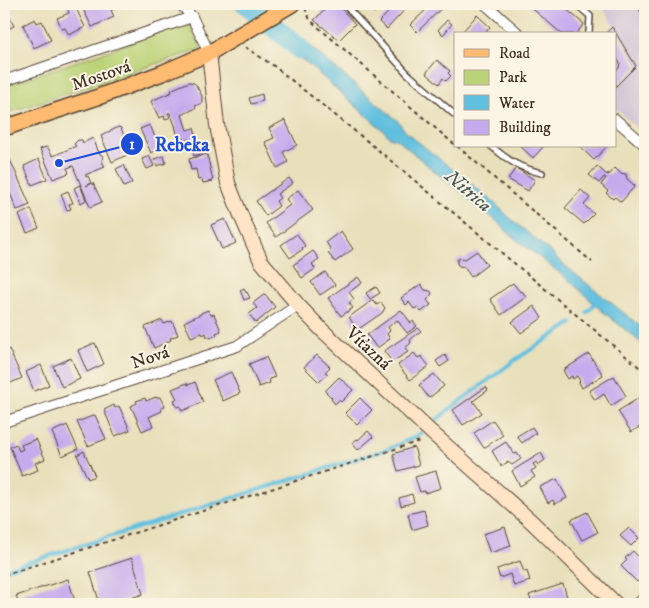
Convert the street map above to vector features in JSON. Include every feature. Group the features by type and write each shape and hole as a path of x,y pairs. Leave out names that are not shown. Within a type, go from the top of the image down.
{"main road":[{"path":"236,37 292,4"},
{"name":"Mostová","path":"4,128 140,82 209,53 236,37"},
{"name":"Víťazná","path":"209,53 217,125 228,184 262,261 298,305 322,330 430,431 532,522 616,604"}],"street":[{"path":"181,4 192,17 209,53"},
{"path":"485,4 517,32"},
{"path":"4,81 192,17"},
{"path":"616,119 645,145"},
{"name":"Nová","path":"4,422 237,346 298,305"},
{"path":"638,604 645,597"}],"lane":[{"path":"344,4 408,74 454,114"},
{"path":"576,4 590,16 589,32"},
{"path":"640,4 645,12"},
{"path":"493,148 520,167 542,174"}],"path":[{"path":"304,4 310,20 454,143"},
{"path":"236,37 380,151 645,372"},
{"path":"459,148 592,262"},
{"path":"4,575 430,431"}],"shaded area":[{"path":"601,4 645,4 645,135 616,109 616,88 638,66"}],"green space":[{"path":"189,23 201,49 4,114 4,86"}],"water":[{"path":"231,4 263,4 245,15"},
{"path":"286,24 398,121 412,137 490,199 564,265 645,330 645,346 601,310 570,281 513,237 493,218 474,205 398,140 389,137 307,63 268,35"}],"building":[{"path":"65,4 74,4 85,27 69,35 65,28 62,29 57,18 69,13"},
{"path":"94,4 117,4 118,7 111,10 114,17 92,27 83,9"},
{"path":"331,4 337,4 355,24 339,40 314,20"},
{"path":"365,4 383,4 374,13"},
{"path":"396,4 410,4 387,29 379,22"},
{"path":"432,4 446,4 417,32 410,25"},
{"path":"527,4 560,4 584,24 578,32 560,32"},
{"path":"4,5 14,26 4,31"},
{"path":"477,15 490,27 486,32 463,31"},
{"path":"35,19 37,23 42,21 51,40 34,48 23,25"},
{"path":"447,20 452,24 443,35 438,30"},
{"path":"612,27 615,32 607,32"},
{"path":"616,34 636,66 616,86 616,70 619,68 620,63 616,57"},
{"path":"437,60 450,71 448,73 451,76 446,81 443,78 439,84 426,73"},
{"path":"189,82 196,85 202,96 202,103 182,115 187,130 194,128 199,147 206,144 207,152 194,156 189,139 184,141 183,138 180,140 170,113 168,113 170,117 165,120 164,116 159,118 151,101"},
{"path":"262,94 263,101 251,104 249,98"},
{"path":"285,120 297,145 283,152 288,162 277,168 265,142 274,138 269,128"},
{"path":"150,125 160,149 151,153 140,129"},
{"path":"118,127 121,128 131,153 112,162 101,136"},
{"path":"93,138 99,153 103,156 102,161 105,167 85,175 86,177 88,176 91,183 86,186 93,183 102,202 90,207 73,166 67,168 69,173 53,179 40,149 48,148 53,156 76,146 74,144 78,140 82,140 83,143"},
{"path":"522,148 542,148 533,158"},
{"path":"581,148 605,148 594,160"},
{"path":"207,154 213,181 203,183 202,179 198,180 196,169 191,170 189,159"},
{"path":"8,155 30,205 17,210 4,179 4,157"},
{"path":"149,156 154,166 147,169 142,159"},
{"path":"164,156 166,163 157,166 154,159"},
{"path":"39,159 47,179 32,185 24,166"},
{"path":"124,165 132,183 124,187 116,169"},
{"path":"597,166 607,175 615,168 620,173 626,174 627,179 635,186 621,202 615,197 613,199 601,185 606,178 604,177 599,183 589,175"},
{"path":"516,168 535,180 528,191 508,179"},
{"path":"289,178 293,183 277,194 280,198 276,201 279,206 266,216 256,201"},
{"path":"80,185 86,200 81,203 74,188"},
{"path":"298,190 313,210 276,237 266,223 290,205 286,199"},
{"path":"581,190 590,198 584,205 594,214 584,224 565,208"},
{"path":"68,191 73,203 69,204 71,209 67,210 61,194"},
{"path":"31,209 39,228 27,233 19,215"},
{"path":"225,219 236,243 222,249 211,225"},
{"path":"341,231 353,249 335,262 328,253 331,250 326,242"},
{"path":"297,234 305,246 290,258 281,245"},
{"path":"313,251 319,259 312,264 315,269 302,278 293,265"},
{"path":"477,251 487,265 471,277 464,267 457,264 457,260 460,258 465,259"},
{"path":"325,272 335,285 320,295 311,282"},
{"path":"358,277 362,283 349,292 354,299 349,303 353,308 341,316 328,298"},
{"path":"513,283 526,297 501,315 490,299"},
{"path":"421,284 425,290 432,293 427,300 431,305 421,312 418,307 414,309 409,302 406,305 401,298"},
{"path":"376,287 380,293 370,299 366,293"},
{"path":"244,288 250,298 244,300 240,290"},
{"path":"265,294 275,307 256,323 249,314 257,308 253,303"},
{"path":"373,300 377,305 381,302 385,308 382,313 357,330 349,317"},
{"path":"534,306 542,318 521,333 512,322"},
{"path":"208,310 211,315 214,314 221,331 210,338 209,336 207,337 206,333 191,337 184,322"},
{"path":"401,310 411,323 413,321 417,326 407,333 397,320 388,327 390,331 387,334 390,339 377,348 367,335"},
{"path":"162,320 164,324 172,321 178,335 154,348 145,327"},
{"path":"418,328 421,331 410,340 411,343 405,348 408,352 392,362 384,351"},
{"path":"95,343 104,364 87,372 78,350"},
{"path":"9,349 22,378 4,386 4,351"},
{"path":"414,353 418,358 421,356 429,366 410,380 398,365"},
{"path":"589,354 603,375 582,388 577,376 573,379 572,376 568,379 563,370"},
{"path":"317,355 330,367 325,372 328,374 319,382 304,367"},
{"path":"445,355 449,361 440,367 436,361"},
{"path":"266,357 275,377 269,379 270,383 259,387 249,364"},
{"path":"71,358 80,379 62,387 53,366"},
{"path":"41,365 49,385 34,391 26,372"},
{"path":"231,372 240,393 223,401 213,380"},
{"path":"434,374 444,386 429,398 419,385"},
{"path":"614,376 626,396 611,406 604,394 595,400 589,391"},
{"path":"339,377 353,390 341,402 339,400 335,404 325,391"},
{"path":"195,382 203,402 182,411 180,406 177,407 174,400 177,399 172,389"},
{"path":"486,387 488,390 473,401 482,413 463,425 453,410"},
{"path":"160,397 165,407 161,408 162,411 149,417 153,426 142,431 131,406 137,403 136,401 145,398 146,401"},
{"path":"360,398 372,410 357,425 345,413"},
{"path":"639,398 645,409 645,424 631,432 618,411"},
{"path":"114,405 115,408 119,406 130,430 115,436 104,410"},
{"path":"95,415 106,439 88,446 77,422"},
{"path":"493,420 503,435 484,448 474,433"},
{"path":"67,425 78,449 62,456 52,432"},
{"path":"532,427 536,433 522,443 517,436"},
{"path":"368,431 373,437 358,450 352,443"},
{"path":"36,439 45,459 35,463 38,470 22,476 10,447 16,444 19,451 23,449 21,445"},
{"path":"506,442 514,454 517,453 521,459 512,465 508,462 501,466 492,451"},
{"path":"414,447 419,465 398,471 393,454"},
{"path":"84,451 95,476 88,479 77,455"},
{"path":"541,453 545,460 538,465 536,462 533,464 536,468 531,471 535,477 520,486 512,471"},
{"path":"436,471 441,488 425,493 425,491 420,492 415,477"},
{"path":"557,479 567,498 555,504 553,500 548,503 540,487"},
{"path":"412,494 414,502 401,506 399,498"},
{"path":"424,510 428,525 412,530 408,514"},
{"path":"587,512 598,532 582,540 571,520"},
{"path":"505,527 511,546 490,553 483,534"},
{"path":"629,528 639,538 631,546 620,536"},
{"path":"633,551 645,564 645,573 637,582 621,566 627,560 625,558"},
{"path":"132,558 143,594 113,604 100,604 90,572"},
{"path":"520,561 524,572 527,571 530,581 514,586 510,574 500,578 497,569"},
{"path":"68,579 76,604 19,604 16,596"},
{"path":"563,584 568,600 555,604 554,602 532,604 529,595"}],"waterway":[{"name":"Nitrica","path":"247,4 300,49"},
{"path":"587,312 598,301"},
{"path":"4,570 388,449 417,436 515,360 572,323"}],"place":[{"name":"Rebeka","path":"59,163"}]}
